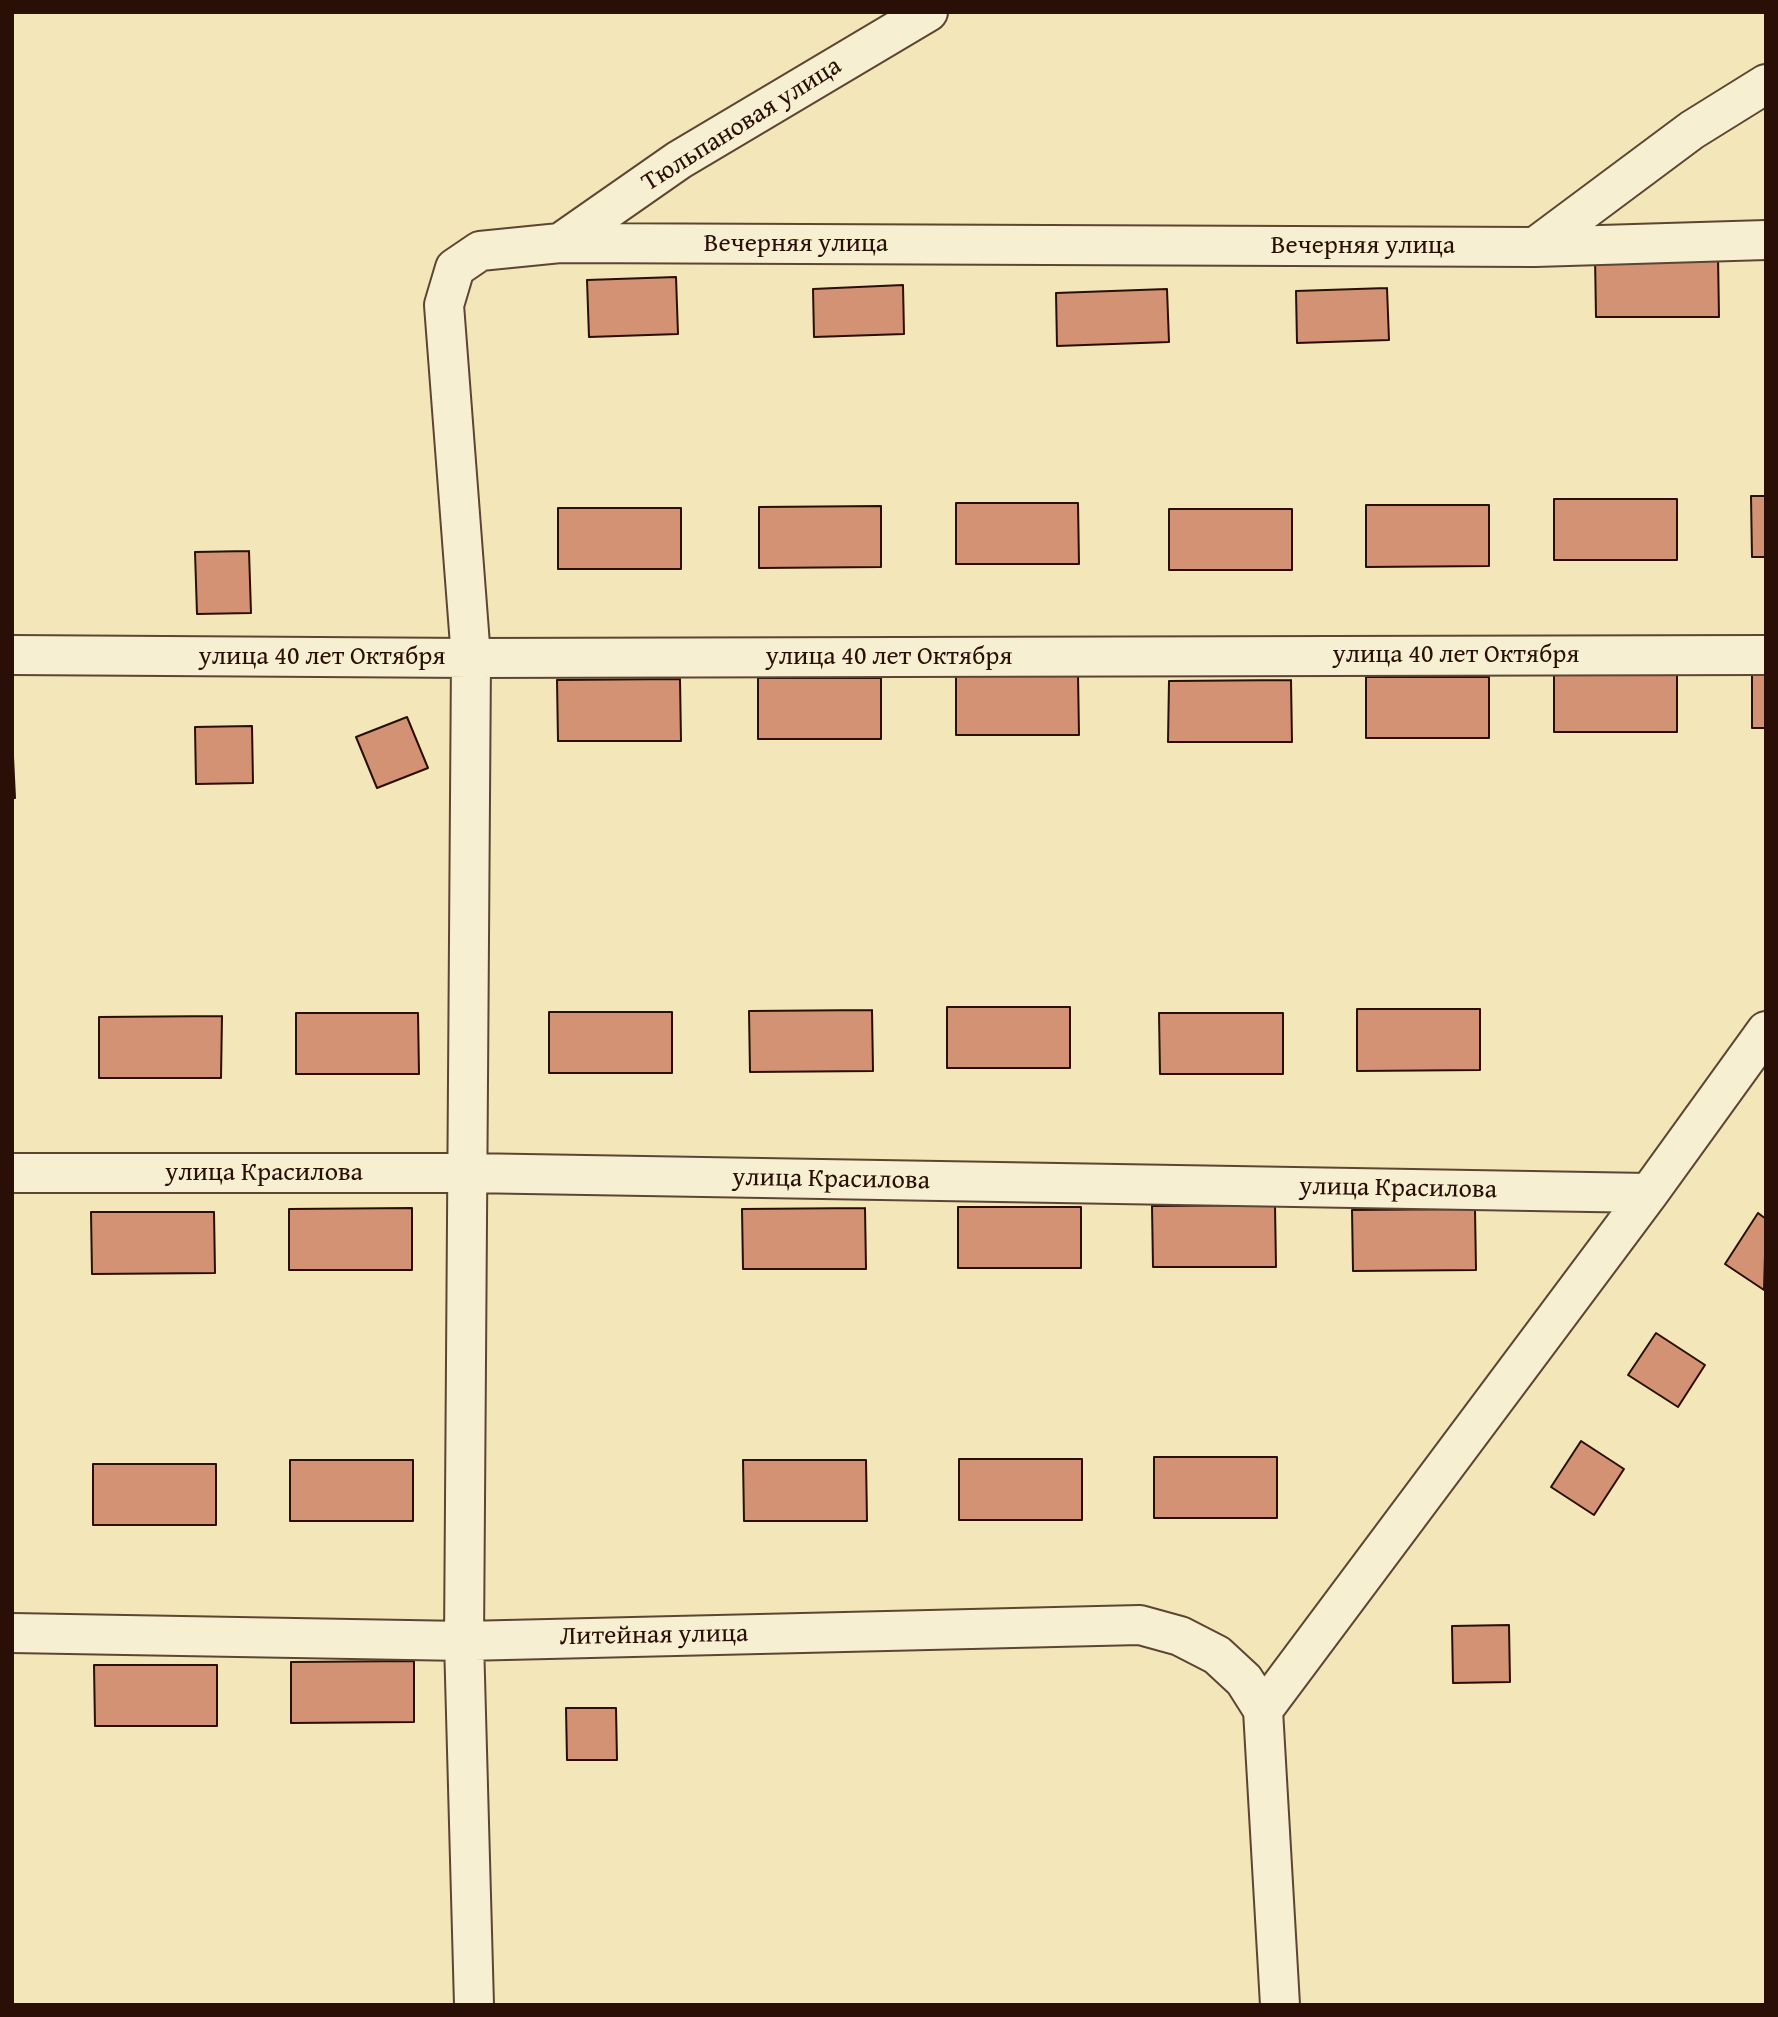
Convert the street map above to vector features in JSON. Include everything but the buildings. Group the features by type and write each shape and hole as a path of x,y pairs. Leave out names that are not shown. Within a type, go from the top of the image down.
{"street":[{"name":"Тюльпановая улица","path":"560,243 679,160 928,12"},
{"path":"1535,247 1692,130 1766,83"},
{"name":"Вечерняя улица","path":"474,2005 464,1640 471,658 444,305 455,268 480,251 560,243 1535,247 1766,240"},
{"name":"улица 40 лет Октября","path":"12,655 471,658 1766,655"},
{"path":"1280,2005 1263,1710 1649,1194 1766,1031"},
{"name":"улица Красилова","path":"12,1173 467,1173 1649,1194"},
{"name":"Литейная улица","path":"12,1633 464,1640 1140,1625 1180,1636 1217,1655 1244,1680 1263,1710"}]}
